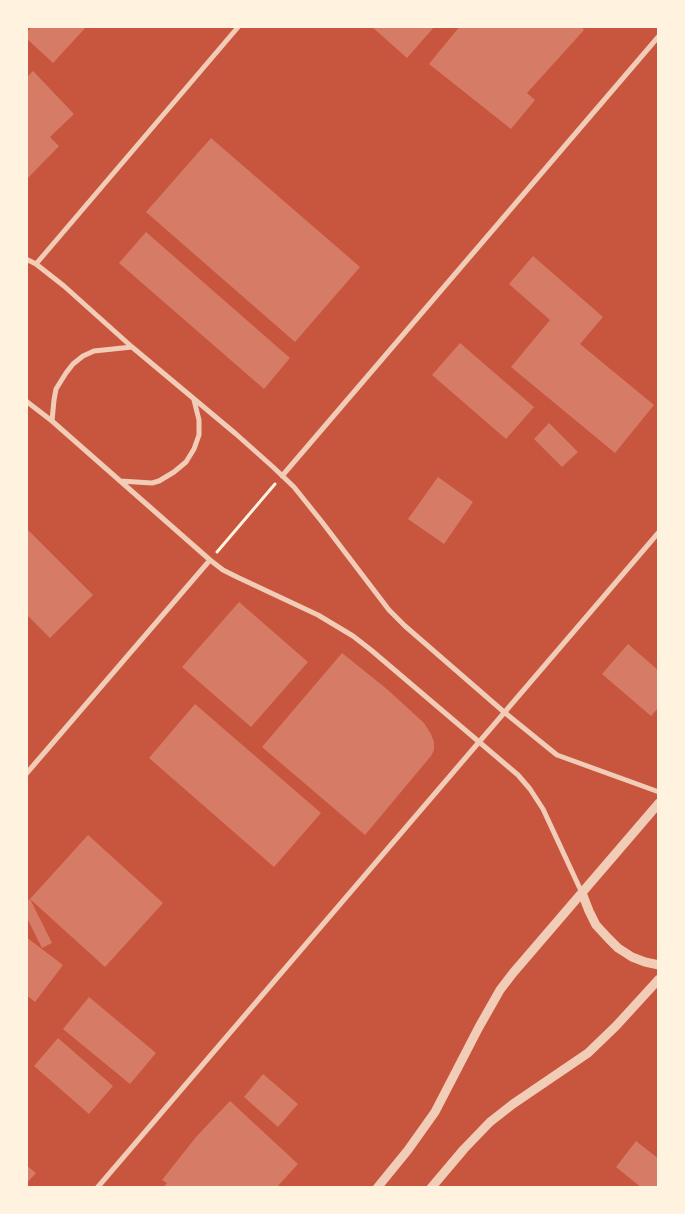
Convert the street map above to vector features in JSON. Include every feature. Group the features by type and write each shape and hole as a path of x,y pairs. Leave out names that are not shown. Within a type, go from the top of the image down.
{"street":[{"path":"36,264 239,26"},
{"path":"282,476 659,36"},
{"path":"26,258 64,286 282,476 322,522 389,610 504,712 557,755 659,792"},
{"path":"52,422 56,389 73,364 83,356 94,351 132,347"},
{"path":"120,481 143,483 159,481 186,462 194,449 199,435 199,420 193,399"},
{"path":"26,401 223,570 318,615 353,636 518,775 543,809 596,925 618,948 632,957 659,966"},
{"path":"97,1188 659,532"},
{"path":"26,774 210,560"},
{"path":"377,1188 408,1150 435,1112 469,1045 512,973 659,803"},
{"path":"431,1188 490,1122 588,1053 616,1026 659,979"}],"path":[{"path":"210,560 282,476"}],"building":[{"path":"32,26 87,26 53,63 26,38 26,33"},
{"path":"371,26 435,26 407,58"},
{"path":"460,26 581,26 584,30 527,93 535,100 511,129 429,64"},
{"path":"33,71 74,114 50,137 59,146 26,180 26,78"},
{"path":"211,138 360,267 295,342 146,212"},
{"path":"146,232 290,358 264,389 119,263"},
{"path":"533,256 603,317 580,344 654,405 615,453 511,367 550,320 509,284"},
{"path":"460,343 534,407 506,439 432,375"},
{"path":"549,423 578,452 562,467 534,439"},
{"path":"438,477 473,502 444,544 408,519"},
{"path":"26,528 93,595 50,638 26,614"},
{"path":"239,602 308,662 251,727 182,667"},
{"path":"628,644 659,671 659,707 651,716 602,674"},
{"path":"342,653 388,690 424,723 434,742 434,750 431,756 365,835 262,747"},
{"path":"195,704 321,813 274,867 149,758"},
{"path":"88,835 163,903 105,967 30,899"},
{"path":"30,899 52,943 42,948 26,916 26,901"},
{"path":"26,937 63,965 35,1002 26,995"},
{"path":"89,997 156,1053 130,1084 63,1029"},
{"path":"58,1038 113,1086 89,1114 34,1066"},
{"path":"263,1074 298,1104 278,1127 244,1097"},
{"path":"230,1101 298,1164 276,1188 163,1188 167,1183 162,1180 196,1137"},
{"path":"636,1141 659,1159 659,1188 642,1188 616,1167"},
{"path":"26,1165 36,1173 26,1184"}]}
